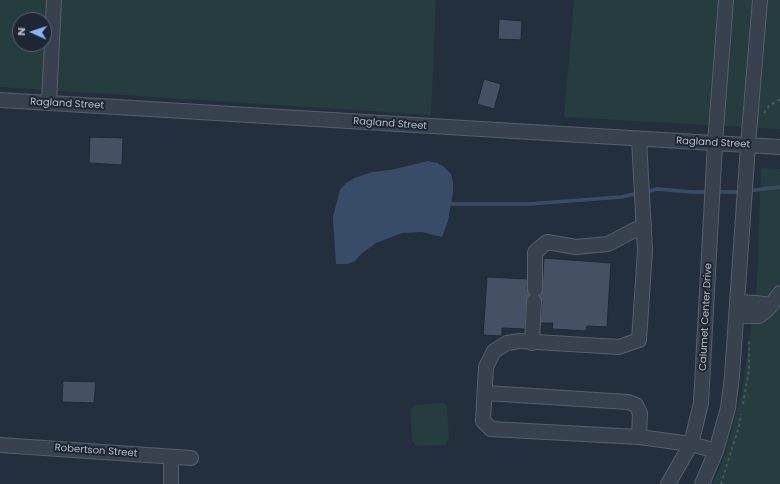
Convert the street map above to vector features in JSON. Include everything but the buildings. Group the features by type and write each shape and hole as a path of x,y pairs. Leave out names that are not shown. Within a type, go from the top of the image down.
{"street":[{"path":"49,103 54,0"},
{"name":"Calumet Center Drive","path":"668,484 691,444 701,403 715,143 726,0"},
{"path":"702,484 716,452 728,408 732,376 760,0"},
{"name":"Ragland Street","path":"0,100 780,147"},
{"path":"639,139 645,251 638,340 619,347 532,343 520,341 507,343 494,351 486,367 486,393 483,421 490,429 639,437 691,444 716,452"},
{"path":"532,343 535,252 547,242 576,247 608,244 644,225"},
{"path":"737,309 759,316 768,309 780,292"},
{"path":"486,393 628,402 636,405 640,413 639,437"},
{"name":"Robertson Street","path":"0,445 191,458"},
{"path":"171,457 171,484"}],"path":[{"path":"762,115 769,106 780,99"}],"green space":[{"path":"0,0 436,0 431,115 0,87"},
{"path":"574,0 780,0 780,129 564,117"},
{"path":"761,168 780,169 780,484 713,484 724,457 743,388 757,284"},
{"path":"444,403 447,406 449,439 445,445 417,446 412,441 410,410 414,405"}],"water":[{"path":"428,161 437,163 444,167 451,174 453,183 448,221 442,237 422,232 402,233 376,243 361,254 355,261 347,264 336,264 333,217 340,190 346,183 372,172 391,170"}],"waterway":[{"path":"747,191 780,187"},
{"path":"646,192 657,189 709,192"},
{"path":"715,192 741,192"},
{"path":"452,204 529,204 621,197 638,193"}]}
